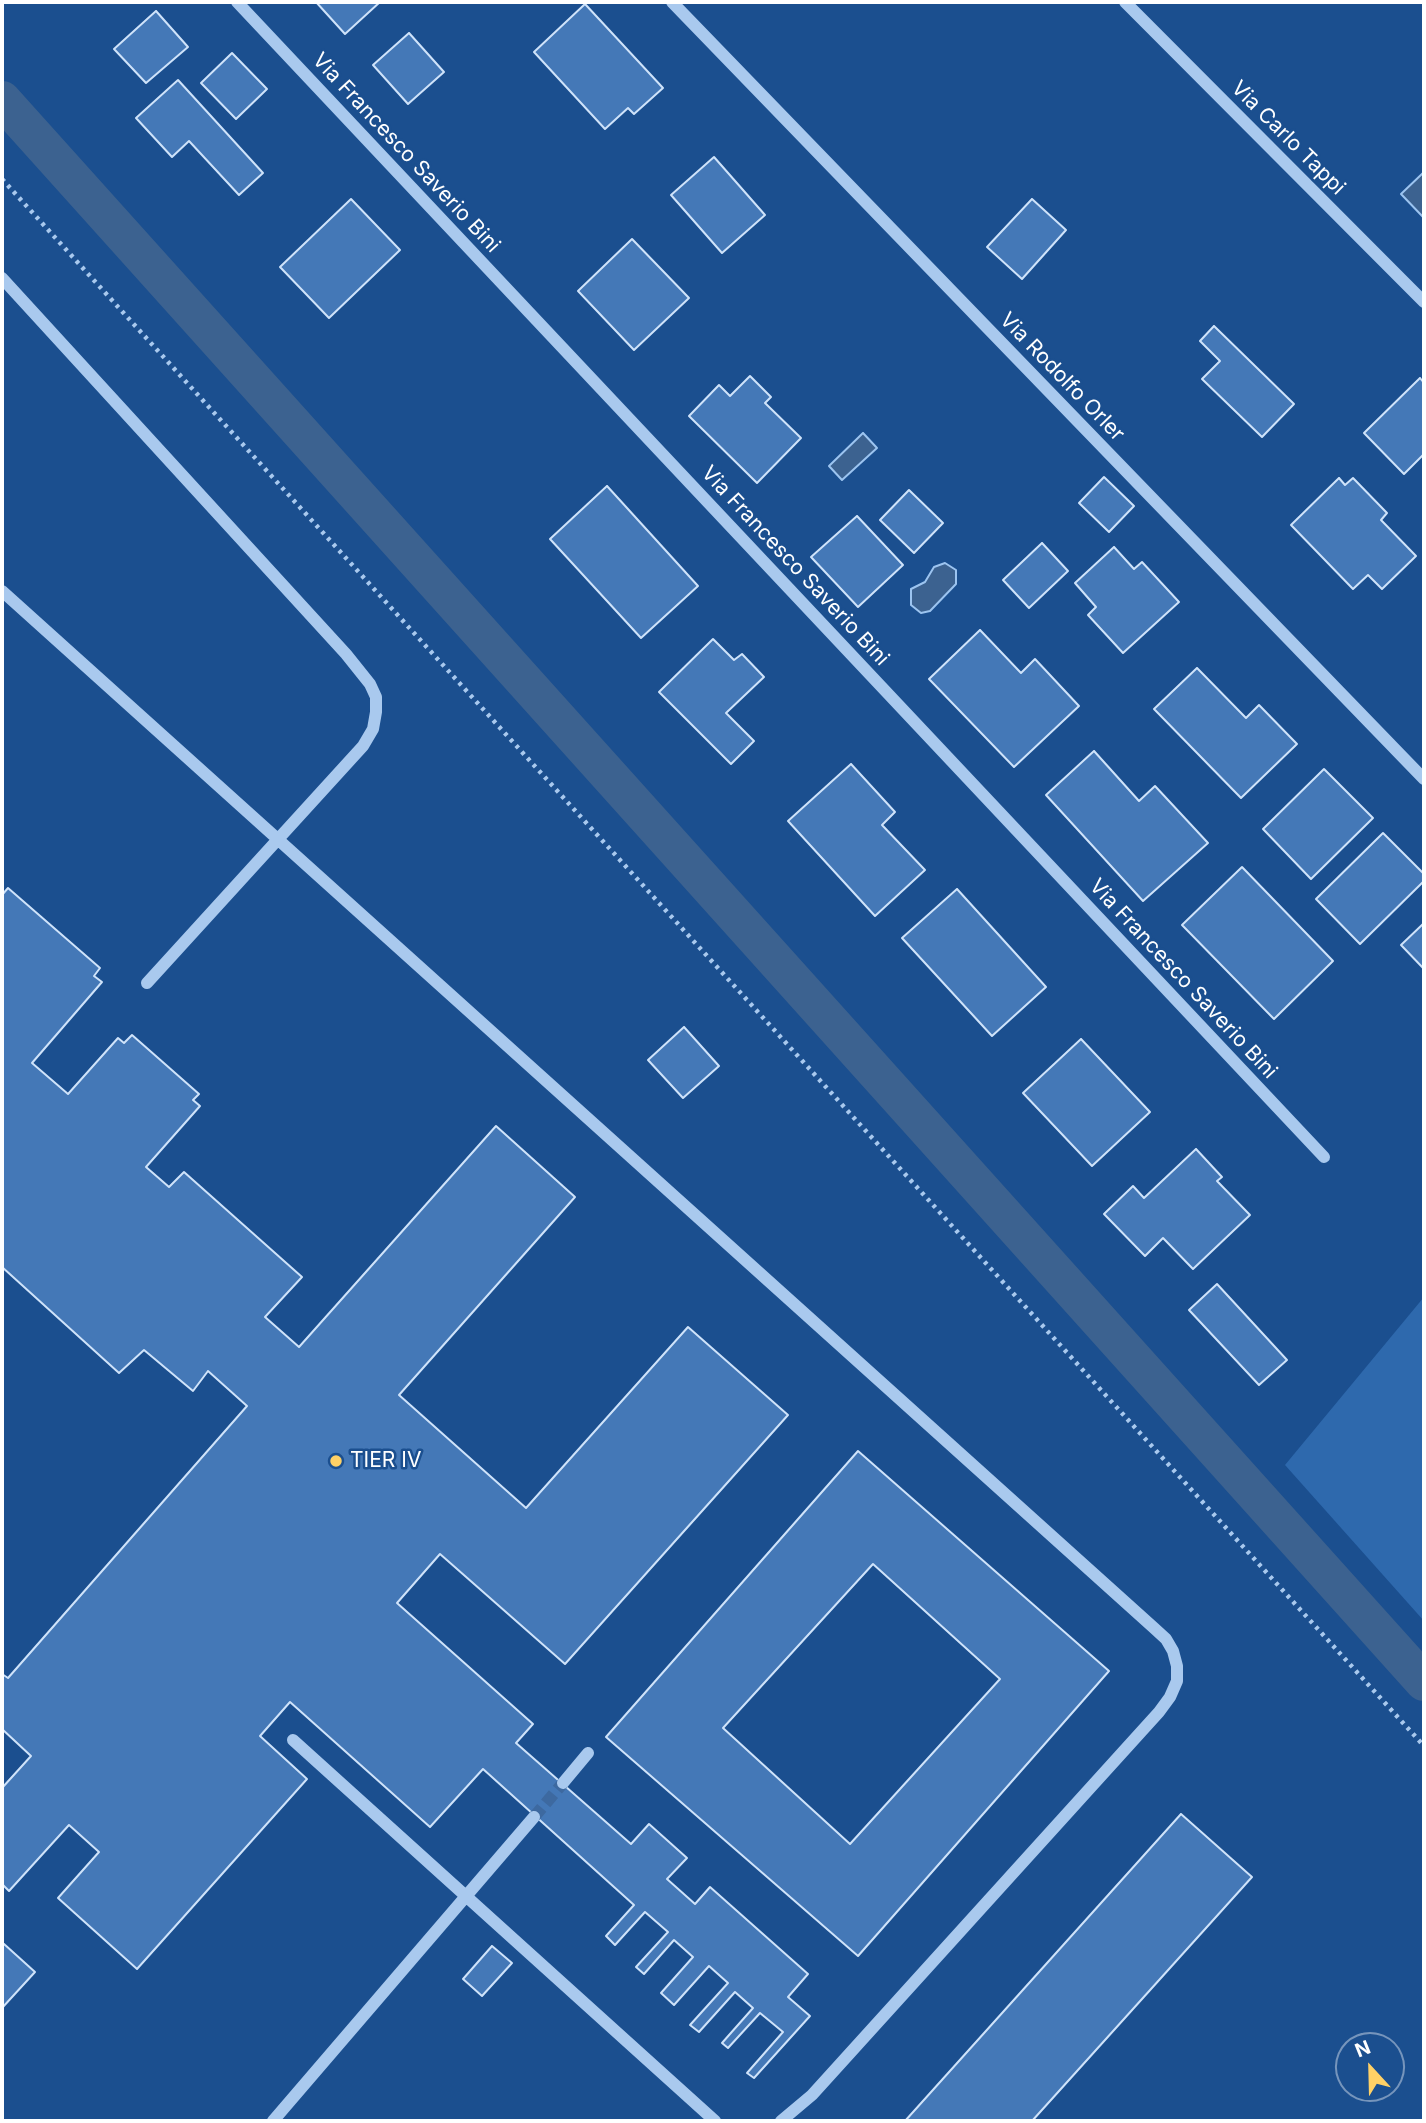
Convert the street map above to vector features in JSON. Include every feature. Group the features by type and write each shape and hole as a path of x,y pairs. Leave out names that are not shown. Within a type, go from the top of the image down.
{"street":[{"name":"Via Francesco Saverio Bini","path":"237,2 1324,1157"},
{"name":"Via Rodolfo Orler","path":"672,2 1424,779"},
{"name":"Via Carlo Tappi","path":"1125,2 1424,302"},
{"path":"2,278 346,654 376,696 373,729 363,746 147,983"},
{"path":"2,591 1154,1628 1166,1639 1173,1651 1177,1681 1159,1713 812,2095 781,2121"},
{"path":"293,1740 715,2121"},
{"path":"564,1783 588,1754"},
{"path":"273,2121 534,1817"}],"path":[{"path":"2,179 1424,1746"}],"shaded area":[{"path":"1424,172 1424,218 1401,194"},
{"path":"863,433 877,448 842,480 829,466"},
{"path":"945,563 956,570 956,584 930,611 921,613 911,605 911,589 925,582 934,567"},
{"path":"1424,1297 1424,1621 1285,1465"}],"building":[{"path":"316,2 380,2 345,34"},
{"path":"585,4 663,88 634,114 628,108 605,129 534,52"},
{"path":"156,11 188,47 146,83 114,49"},
{"path":"409,33 444,72 408,104 373,65"},
{"path":"232,53 267,89 236,119 201,83"},
{"path":"178,80 263,173 239,195 189,141 172,157 136,118"},
{"path":"714,157 765,215 722,253 671,195"},
{"path":"351,199 400,250 329,318 280,267"},
{"path":"1032,199 1066,230 1022,279 987,247"},
{"path":"632,239 689,298 634,350 578,291"},
{"path":"1214,326 1294,404 1262,437 1202,379 1220,361 1200,341"},
{"path":"750,376 771,397 765,403 801,438 757,483 689,416 719,385 730,396"},
{"path":"1420,378 1424,383 1424,454 1404,474 1364,433"},
{"path":"1104,477 1134,506 1109,532 1079,503"},
{"path":"1339,478 1345,485 1353,478 1387,513 1381,520 1416,556 1382,589 1368,575 1353,589 1291,525"},
{"path":"607,486 698,586 641,638 550,539"},
{"path":"909,490 943,523 914,553 880,520"},
{"path":"857,516 903,565 858,607 811,557"},
{"path":"1042,543 1068,571 1029,608 1003,580"},
{"path":"1114,547 1134,569 1142,562 1179,602 1123,653 1088,615 1096,607 1075,583"},
{"path":"980,630 1021,673 1035,659 1079,706 1014,767 929,679"},
{"path":"713,639 734,660 742,654 764,677 726,713 754,741 731,764 659,692"},
{"path":"1197,668 1246,718 1259,705 1297,744 1241,798 1154,709"},
{"path":"1094,751 1139,801 1155,786 1208,843 1143,901 1046,795"},
{"path":"851,764 895,812 882,825 925,870 875,916 788,821"},
{"path":"1324,769 1373,818 1311,879 1263,829"},
{"path":"1383,833 1424,874 1424,881 1360,944 1316,899"},
{"path":"1242,867 1333,961 1274,1019 1182,925"},
{"name":"TIER IV","path":"8,888 100,968 94,976 102,982 32,1063 68,1094 118,1038 124,1043 132,1035 199,1094 193,1100 200,1106 146,1167 169,1187 184,1172 302,1277 265,1317 299,1347 496,1126 575,1197 399,1395 526,1508 688,1327 788,1415 565,1664 440,1554 397,1603 533,1724 516,1743 631,1844 649,1824 687,1858 667,1879 695,1904 710,1887 808,1974 788,1997 810,2016 754,2078 747,2073 783,2032 760,2013 728,2048 722,2043 753,2008 735,1992 699,2032 690,2025 728,1983 709,1966 674,2005 661,1993 693,1957 674,1940 644,1974 636,1967 668,1932 645,1912 615,1945 606,1936 634,1905 483,1769 430,1827 290,1702 260,1736 307,1779 137,1969 58,1898 99,1852 69,1825 9,1891 2,1884 2,1788 31,1756 2,1729 2,1674 8,1678 247,1406 208,1371 193,1391 144,1350 119,1373 2,1267 2,895"},
{"path":"957,889 1046,987 992,1036 902,938"},
{"path":"1424,923 1424,969 1401,945"},
{"path":"684,1027 719,1066 683,1098 648,1060"},
{"path":"1081,1039 1150,1112 1092,1166 1023,1093"},
{"path":"1196,1149 1222,1177 1217,1181 1250,1215 1193,1269 1163,1238 1145,1256 1104,1214 1133,1186 1144,1198"},
{"path":"1217,1284 1287,1360 1259,1385 1189,1310"},
{"path":"858,1451 1109,1671 858,1956 606,1737","holes":["873,1564 1000,1679 850,1844 723,1728"]},
{"path":"1181,1814 1252,1877 1032,2121 905,2121"},
{"path":"4,1944 35,1972 2,2008 2,1947"},
{"path":"492,1946 512,1963 482,1996 463,1979"}],"waterway":[{"path":"2,100 1424,1682"}],"tunnel":[{"path":"534,1817 563,1783"}],"place":[{"name":"TIER IV","path":"336,1461"}]}
